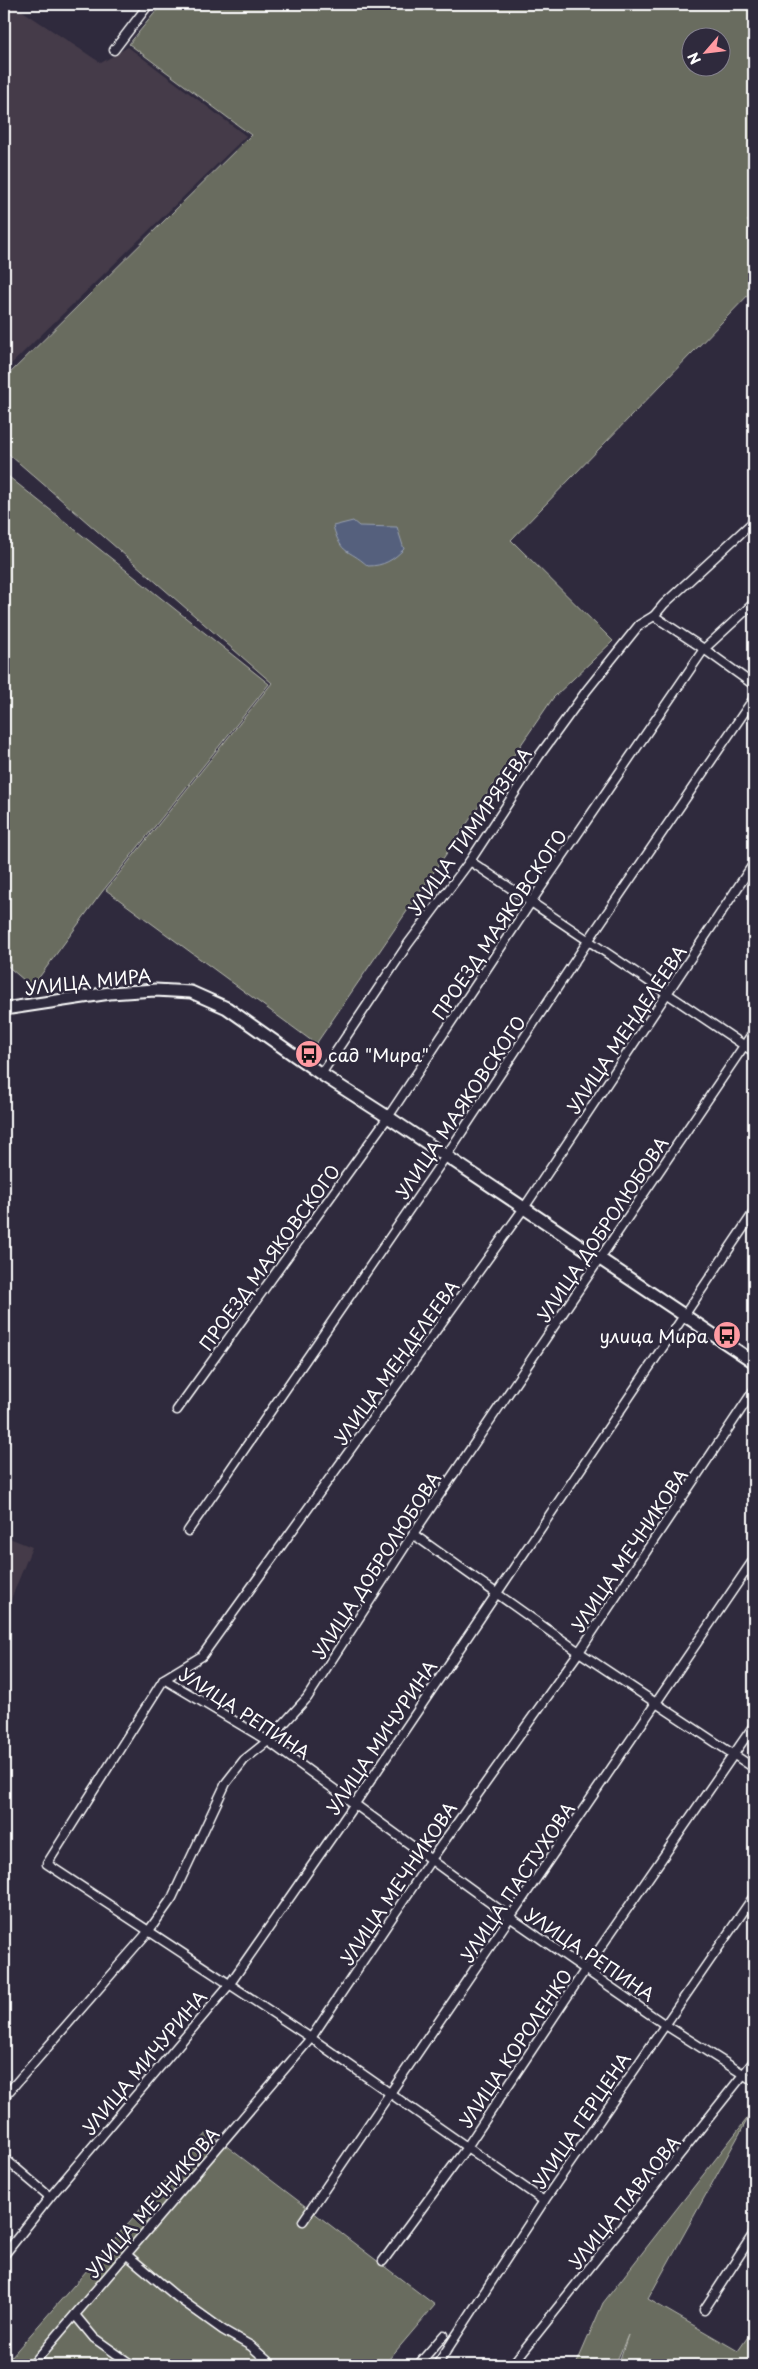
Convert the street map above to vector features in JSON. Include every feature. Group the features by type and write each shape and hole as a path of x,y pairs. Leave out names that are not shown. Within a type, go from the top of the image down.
{"main road":[{"name":"УЛИЦА МИРА","path":"4,1009 110,993 155,990 191,992 227,1008 320,1074 388,1117 754,1362"}],"street":[{"path":"114,50 149,4"},
{"name":"УЛИЦА ТИМИРЯЗЕВА","path":"320,1074 408,944 470,860 539,756 587,690 639,625 654,616 664,604 754,521"},
{"path":"704,649 754,603"},
{"path":"654,616 754,685"},
{"name":"ПРОЕЗД МАЯКОВСКОГО","path":"177,1410 388,1117 531,902 704,649"},
{"name":"УЛИЦА МАЯКОВСКОГО","path":"188,1531 446,1156 588,942 754,698"},
{"path":"470,860 588,942 754,1052"},
{"name":"УЛИЦА МЕНДЕЛЕЕВА","path":"148,1932 47,1864 164,1679 202,1656 524,1208 754,863"},
{"name":"УЛИЦА ДОБРОЛЮБОВА","path":"4,2097 148,1932 172,1898 226,1783 244,1760 268,1741 306,1698 413,1534 754,1031"},
{"name":"УЛИЦА МИЧУРИНА","path":"4,2255 50,2196 229,1985 354,1805 754,1212"},
{"name":"УЛИЦА МЕЧНИКОВА","path":"32,2365 310,2038 430,1860 579,1652 754,1390"},
{"path":"413,1534 579,1652 754,1768"},
{"name":"УЛИЦА ПАСТУХОВА","path":"303,2221 754,1559"},
{"name":"УЛИЦА РЕПИНА","path":"164,1679 268,1741 430,1860 585,1970 664,2024 754,2081"},
{"name":"УЛИЦА КОРОЛЕНКО","path":"383,2261 467,2147 585,1970 754,1725"},
{"name":"УЛИЦА ГЕРЦЕНА","path":"437,2365 544,2200 754,1896"},
{"path":"148,1932 310,2038 544,2200"},
{"name":"УЛИЦА ПАВЛОВА","path":"516,2360 754,2061"},
{"path":"4,2158 50,2196"},
{"path":"704,2310 754,2233"},
{"path":"127,2255 177,2297 223,2330 251,2346 272,2365"},
{"path":"75,2315 94,2338 132,2365"},
{"path":"418,2365 444,2335"}],"shaded area":[{"path":"4,4 12,4 101,63 128,47 246,136 4,371"},
{"path":"4,1536 32,1547 7,1609 4,1607"}],"green space":[{"path":"162,4 754,4 754,214 747,221 754,228 754,289 511,540 613,641 553,698 316,1044 106,890 272,683 4,450 4,379 251,135 129,44"},
{"path":"4,473 269,684 102,892 32,987 4,963"},
{"path":"750,2115 648,2299 738,2351 754,2328 754,2365 618,2365 628,2335 615,2365 576,2365 603,2303"},
{"path":"208,2132 435,2305 384,2365 4,2365"}],"water":[{"path":"353,521 359,526 397,527 404,549 388,562 368,566 346,551 336,536 333,526"}],"place":[{"name":"сад \"Мира\"","path":"309,1054"},
{"name":"улица Мира","path":"727,1335"}]}
